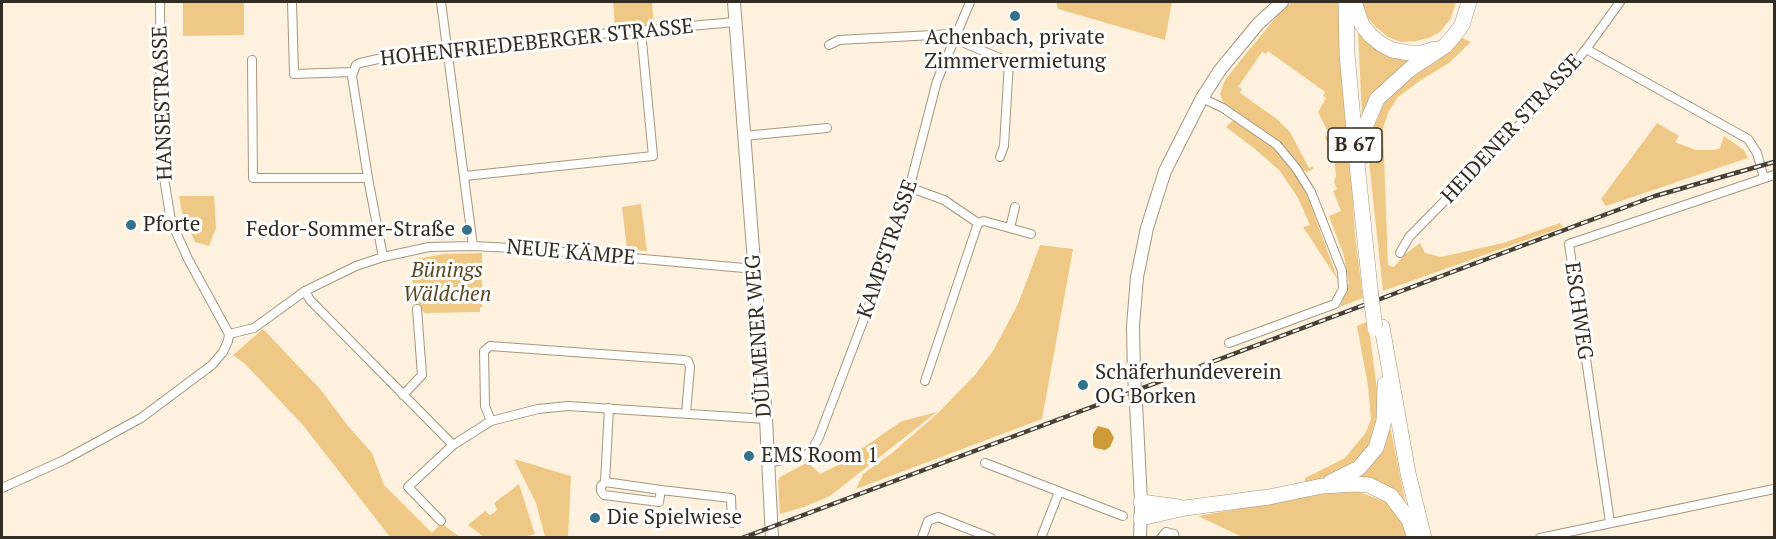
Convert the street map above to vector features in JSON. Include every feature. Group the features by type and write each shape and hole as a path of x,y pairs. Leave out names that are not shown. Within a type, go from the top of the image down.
{"highway":[{"name":"B 67","path":"1346,2 1351,98 1378,328 1385,378 1417,537"},
{"name":"B 67","path":"1354,2 1356,73 1373,287"},
{"path":"1354,2 1362,25 1371,36 1392,50 1422,53 1445,46"},
{"path":"1364,162 1366,125 1377,99 1410,69 1445,46 1462,25 1469,2"},
{"name":"B 67","path":"1378,328 1408,473 1424,537"},
{"path":"1322,486 1345,477 1359,468 1376,448 1384,421 1385,378"},
{"path":"1141,518 1185,508 1269,497 1322,486 1356,484 1369,485 1391,496 1401,507 1417,537"},
{"path":"1141,502 1185,508"}],"main road":[{"name":"DÜLMENER WEG","path":"734,2 766,419 772,537"},
{"path":"1140,537 1141,502 1134,376 1134,306 1137,277 1147,228 1165,171 1202,98 1231,55 1258,24 1282,2"}],"street":[{"name":"HANSESTRASSE","path":"160,2 161,160 171,221 192,268 229,334"},
{"path":"292,2 294,74 353,72"},
{"path":"441,2 474,246"},
{"name":"KAMPSTRASSE","path":"768,463 811,452 819,437 900,224 937,81 970,2"},
{"name":"HEIDENER STRASSE","path":"1400,253 1409,237 1548,96 1620,2"},
{"name":"HOHENFRIEDEBERGER STRASSE","path":"384,257 368,178 353,72 360,63 396,55 507,42 735,22"},
{"path":"465,176 653,156 641,31"},
{"path":"829,45 839,40 952,34 1009,62 1004,146 1000,157"},
{"path":"1586,49 1748,139 1757,153 1764,178"},
{"path":"252,60 253,178 368,178"},
{"path":"1202,98 1223,108 1277,145 1296,168 1311,192 1342,271 1343,289 1335,304 1228,343"},
{"path":"744,136 827,128"},
{"name":"ESCHWEG","path":"1610,522 1569,244 1774,175"},
{"path":"910,188 944,200 978,223"},
{"path":"1010,228 1015,207"},
{"path":"978,223 984,221 1031,234"},
{"path":"925,381 978,223"},
{"name":"NEUE KÄMPE","path":"229,334 254,328 305,291 356,266 429,247 474,246 754,268"},
{"path":"305,291 310,300 453,445"},
{"path":"403,395 422,375 417,309"},
{"path":"2,488 48,468 141,418 212,365 223,352 229,334"},
{"path":"491,421 485,406 484,351 486,348 497,346 684,360 690,367 686,413"},
{"path":"441,521 408,487 453,445 491,421 514,414 567,406 766,419"},
{"path":"609,408 605,482 601,486 604,495 659,502 661,490 731,498 732,523"},
{"path":"985,463 1123,516"},
{"path":"1540,537 1774,489"},
{"path":"1041,537 1059,492"},
{"path":"922,537 928,521 938,517 991,537"},
{"path":"1161,537 1166,532 1174,534 1175,537"}],"green space":[{"path":"183,2 244,2 244,35 183,36"},
{"path":"613,2 652,2 654,24 615,27"},
{"path":"1056,2 1172,2 1165,40 1058,9"},
{"path":"1292,2 1340,2 1355,235 1363,298 1340,307 1349,283 1344,256 1329,216 1341,211 1333,191 1337,189 1334,182 1336,176 1334,158 1325,137 1329,134 1318,112 1326,98 1323,96 1325,92 1268,51 1266,54 1262,52 1238,87 1242,89 1240,93 1277,119 1290,132 1309,168 1313,166 1313,169 1307,172 1269,134 1224,103 1220,94 1225,80 1283,9"},
{"path":"1361,2 1456,2 1451,18 1440,32 1429,38 1401,42 1388,37 1375,26 1366,16"},
{"path":"1358,31 1413,57 1362,117"},
{"path":"1462,38 1471,42 1449,63 1398,97 1389,111 1383,128 1388,265 1394,267 1404,255 1420,243 1425,253 1441,257 1503,243 1560,223 1563,227 1383,291 1369,161 1372,125 1378,108 1396,87 1436,62"},
{"path":"1233,120 1255,133 1292,169 1307,195 1338,280 1303,227 1310,225 1298,198 1280,171 1226,127"},
{"path":"1657,123 1679,136 1675,142 1696,150 1720,148 1724,136 1744,150 1748,158 1606,206 1601,199"},
{"path":"179,196 214,196 216,228 209,246 195,242 182,212"},
{"path":"641,204 647,251 627,249 622,207"},
{"path":"1040,245 1073,249 1042,419 856,489 863,474 892,453 938,413 975,375 993,351 1018,304"},
{"name":"Bünings Wäldchen","path":"482,253 482,307 480,312 425,313 418,306 414,306 411,260 444,254"},
{"path":"1368,321 1380,411 1377,434 1357,464 1326,478 1305,483 1305,478 1345,458 1366,432 1371,419 1368,386 1357,326"},
{"path":"263,329 321,390 372,453 384,485 432,533 441,523 460,537 390,537 302,424 246,365 233,355"},
{"path":"937,412 830,496 780,514 778,481 780,477 808,462 820,474 838,465 902,421"},
{"path":"1390,426 1406,505 1351,478"},
{"path":"514,459 571,476 568,537 545,537 536,503"},
{"path":"519,484 535,534 524,537 484,537 468,525 485,511 490,515 494,513 497,509 494,503"},
{"path":"1351,489 1386,502 1406,526 1409,537 1242,537 1198,516"}],"shaded area":[{"path":"1098,426 1109,429 1114,438 1110,447 1105,450 1095,448 1093,445 1093,434"}],"railway":[{"path":"742,538 1655,196 1774,162"}],"place":[{"name":"Achenbach, private Zimmervermietung","path":"1015,16"},
{"name":"Pforte","path":"131,225"},
{"name":"Fedor-Sommer-Straße","path":"467,230"},
{"name":"Schäferhundeverein OG Borken","path":"1083,385"},
{"name":"EMS Room 1","path":"749,456"},
{"name":"Die Spielwiese","path":"595,518"}]}
